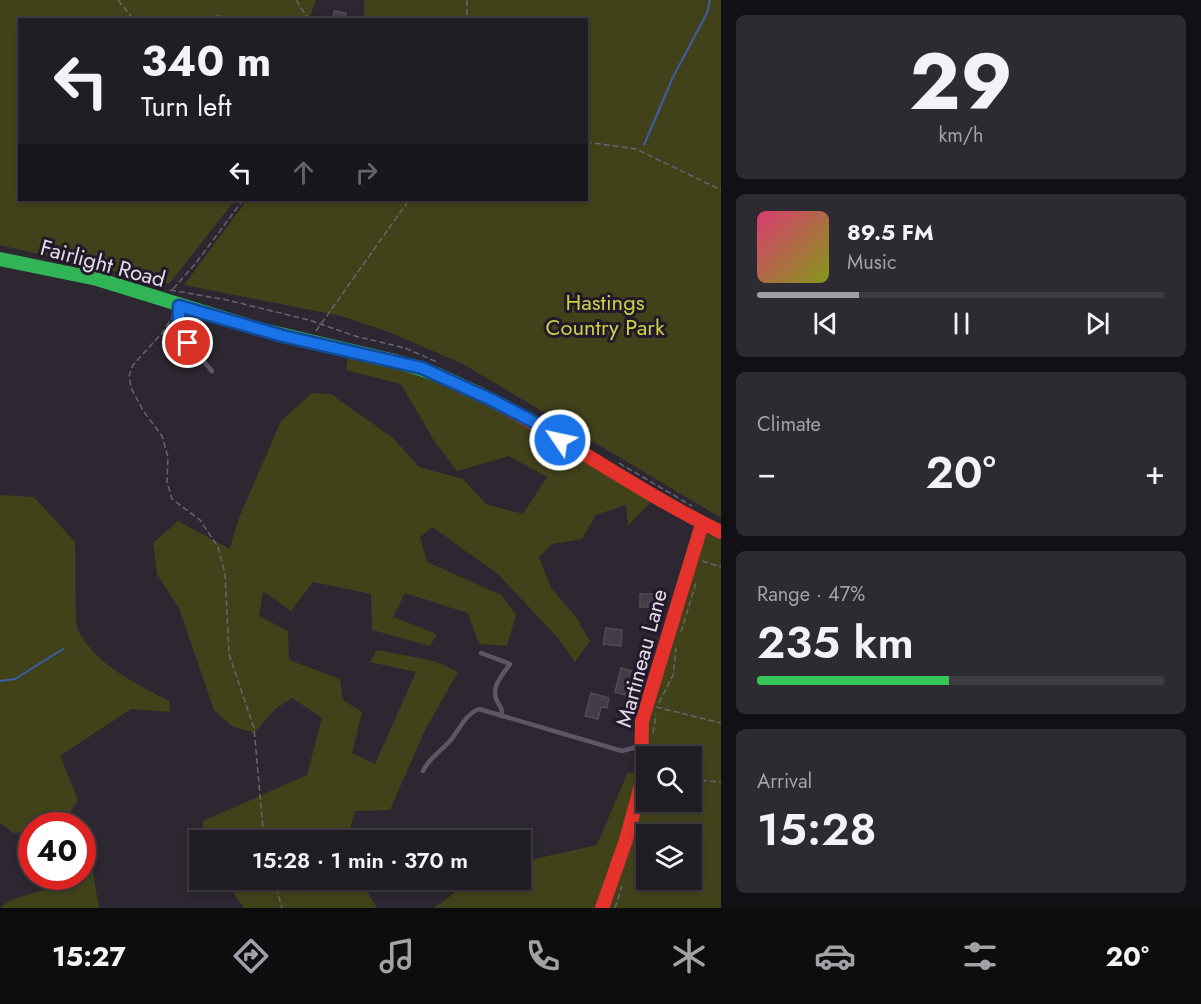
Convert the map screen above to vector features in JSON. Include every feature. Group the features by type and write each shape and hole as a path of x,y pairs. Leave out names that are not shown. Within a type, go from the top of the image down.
{"street":[{"name":"Fairlight Road","path":"0,259 110,282 179,306 309,342 422,368 460,384 532,421 574,449 702,524 721,532"},
{"name":"Martineau Lane","path":"602,908 625,842 640,785 646,745 642,722 652,706 702,524"}],"lane":[{"path":"179,306 179,321 188,343 212,371"},
{"path":"481,653 510,664 495,686 494,695 502,711 501,716"},
{"path":"423,771 472,712 479,709 622,751 646,745"}],"path":[{"path":"118,0 132,18"},
{"path":"296,0 308,18"},
{"path":"467,0 467,18"},
{"path":"200,18 221,16 236,18"},
{"path":"588,142 636,150 721,190"},
{"path":"163,300 195,263 242,201"},
{"path":"309,342 408,201"},
{"path":"179,306 163,332 133,365 129,376 131,388 144,412 162,436 168,457 167,482 172,499 200,520 218,547 225,574 229,654 254,728 263,830"},
{"path":"702,560 721,567"},
{"path":"680,637 696,582"},
{"path":"653,733 652,706 673,675 676,648"},
{"path":"652,706 721,723"},
{"path":"702,781 721,782"},
{"path":"277,890 282,908"}],"green space":[{"path":"0,0 316,0 309,18 18,18 18,201 234,201 169,284 0,245"},
{"name":"Hastings Country Park","path":"364,0 721,0 721,518 463,364 389,332 341,316 184,285 246,201 588,201 588,18 364,18"},
{"path":"349,351 422,368 655,497 628,526 626,505 596,515 582,539 552,544 539,557 551,588 576,617 590,641 575,662 558,638 498,574 432,527 420,537 427,562 501,595 516,615 507,646 479,644 468,613 405,593 393,617 437,634 430,646 372,630 371,594 313,582 291,611 263,591 259,616 288,631 289,660 340,679 343,700 362,712 352,753 375,764 416,672 370,662 377,650 434,661 458,672 425,730 390,810 355,811 350,830 203,830 203,821 307,775 322,718 292,698 275,709 254,733 232,726 214,710 179,608 157,574 153,543 178,521 230,549 238,520 281,421 312,393 331,394 393,438 419,467 463,479 486,504 523,514 547,477 509,456 457,471 433,439 401,384 346,370"},
{"path":"0,495 34,497 75,542 78,630 85,642 106,663 169,701 170,712 131,709 60,756 78,800 70,812 18,812 18,833 13,833 0,823"},
{"path":"706,533 721,538 721,908 609,908 622,867 636,782 636,812 702,812 702,746 642,746 646,722"},
{"path":"628,772 636,774 636,789 602,908 434,908 458,890 531,890 531,860 597,845"},
{"path":"46,890 96,890 99,908 0,908 6,903"},
{"path":"231,890 366,890 377,908 244,908"}],"building":[{"path":"334,11 346,13 346,18 333,18"},
{"path":"640,594 660,594 660,602 648,602 648,607 640,607"},
{"path":"606,628 622,630 621,646 603,644"},
{"path":"621,668 638,673 636,681 630,680 626,695 615,692"},
{"path":"591,693 609,698 607,708 601,707 598,719 585,716"}],"waterway":[{"path":"644,145 673,77 707,13 710,0"},
{"path":"0,681 15,679 63,649"}],"traffic: fast":[{"path":"0,259 97,279 259,329 395,361 439,375 476,392"}],"traffic: jam":[{"path":"476,392 538,426 659,499 721,532"},
{"path":"602,908 626,840 641,785 642,721 702,524"}],"route":[{"path":"188,343 179,321 179,306 283,336 422,368 492,400 532,421 560,440"}]}
